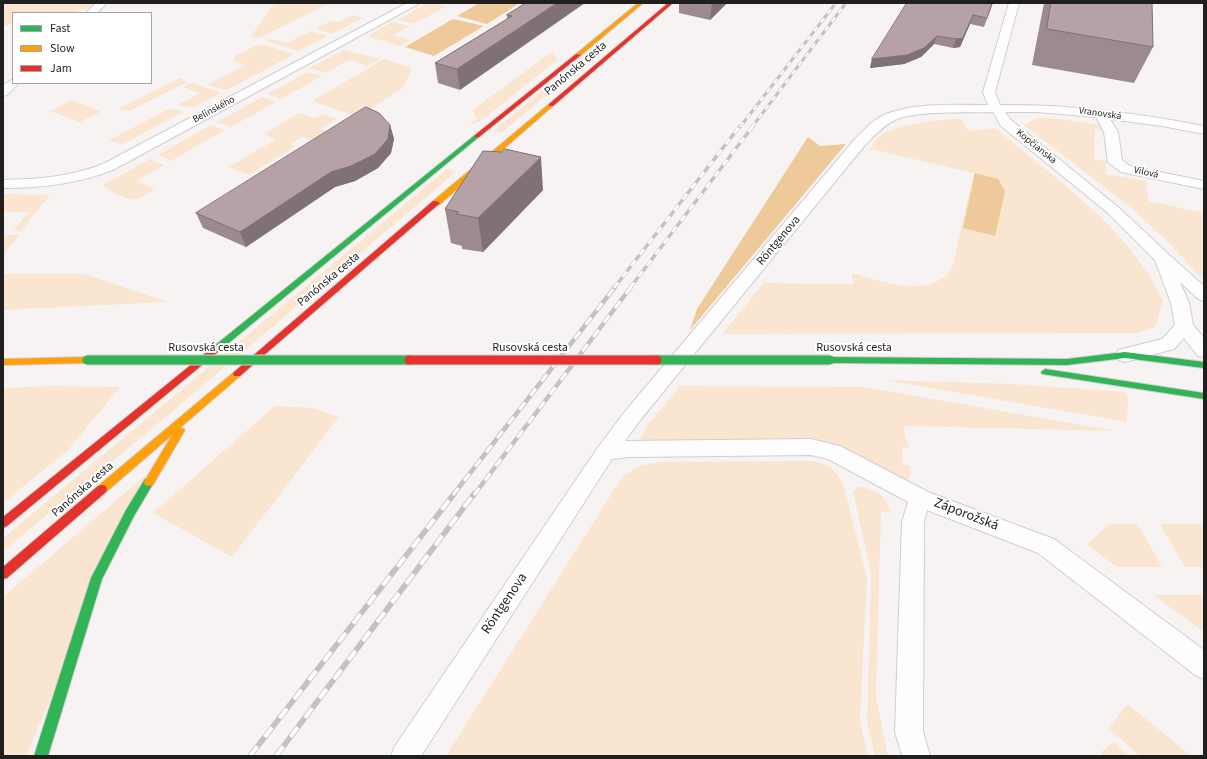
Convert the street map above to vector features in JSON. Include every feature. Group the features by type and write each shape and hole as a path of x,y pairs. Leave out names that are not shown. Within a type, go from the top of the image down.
{"main road":[{"name":"Panónska cesta","path":"3,523 641,3"},
{"name":"Panónska cesta","path":"3,574 670,3"},
{"name":"Rusovská cesta","path":"3,362 87,360 830,360 1067,362 1125,355 1204,365"},
{"name":"Rusovská cesta","path":"3,357 87,360"},
{"name":"Rusovská cesta","path":"973,361 1204,396"},
{"path":"1067,362 1104,367"},
{"path":"41,756 97,578 130,514 188,416"}],"street":[{"path":"92,12 102,3"},
{"name":"Belinského","path":"3,184 65,181 84,177 108,167 415,3"},
{"name":"Kopčianska","path":"1014,3 989,92 996,109 1012,128 1114,210 1161,257 1203,295"},
{"path":"3,92 12,84"},
{"name":"Vranovská","path":"996,109 1037,108 1101,114 1162,122 1204,130"},
{"name":"Röntgenova","path":"404,756 606,452 634,414 860,142 876,126 890,117 935,109 996,109"},
{"name":"Vilová","path":"1101,114 1111,132 1115,162 1126,169 1204,185"},
{"name":"Kopčianska","path":"1161,257 1180,303 1184,326 1204,351"},
{"path":"1125,355 1168,344 1184,326"},
{"path":"606,452 629,449 811,447 833,452 920,498"},
{"name":"Záporožská","path":"916,756 909,732 909,724 913,522 920,498 1046,546 1204,666"}],"shaded area":[{"path":"3,3 95,3 88,9 80,9 78,12 12,12 12,23 3,27"},
{"path":"275,3 330,3 259,38 251,36"},
{"path":"427,3 447,6 414,24 398,20"},
{"path":"479,3 520,3 487,24 457,16"},
{"path":"352,15 363,18 332,34 316,29 332,20 339,22"},
{"path":"453,19 484,26 434,56 405,47"},
{"path":"391,22 410,26 394,35 411,40 399,46 368,36"},
{"path":"311,31 328,36 298,51 266,41 271,39 287,43"},
{"path":"265,45 293,55 227,90 207,85 245,65 234,61 235,56 254,46"},
{"path":"344,50 380,59 367,66 349,60 326,73 310,68 311,67"},
{"path":"552,52 555,54 557,60 481,121 469,125 477,119 472,110"},
{"path":"587,55 594,56 501,133 493,131"},
{"path":"384,59 412,68 403,88 359,116 314,102 314,100"},
{"path":"308,72 322,76 281,99 267,94"},
{"path":"180,78 187,82 129,111 118,109"},
{"path":"191,83 220,92 220,94 192,108 177,105 200,93 183,87"},
{"path":"262,97 276,102 231,127 217,122"},
{"path":"72,100 102,111 80,122 50,111"},
{"path":"171,108 183,112 125,143 121,144 109,140"},
{"path":"299,113 315,118 323,114 337,119 320,129 327,131 312,140 302,137 291,144 296,146 249,175 229,167 276,139 264,134"},
{"path":"1038,118 1060,119 1102,125 1107,131 1095,129 1094,159 1106,161 1106,174 1146,181 1149,201 1204,213 1204,281 1167,241 1130,207 1024,125"},
{"path":"939,120 962,120 968,131 995,128 1065,186 1110,227 1148,274 1163,300 1158,319 1154,327 1138,333 722,334 764,283 853,284 852,273 905,286 919,286 932,283 943,278 952,268 974,173 870,149 883,134 900,127"},
{"path":"210,125 225,130 171,161 158,155"},
{"path":"808,137 820,146 846,144 690,330 697,309"},
{"path":"150,159 164,165 137,181 155,189 144,196 137,199 128,199 116,194 103,185"},
{"path":"447,169 456,172 137,441 3,551 3,538"},
{"path":"975,173 998,179 1005,191 995,236 963,228"},
{"path":"3,195 50,195 22,230 13,231 29,212 3,212"},
{"path":"3,235 20,235 3,255"},
{"path":"3,274 84,274 168,302 3,310"},
{"path":"884,380 1013,384 1126,392 1128,397 1127,422"},
{"path":"51,386 120,387 68,450 3,503 3,388"},
{"path":"680,386 865,387 1116,431 904,426 905,436 909,448 902,447 903,465 909,465 911,473 907,481 902,481 827,444 639,441 647,426"},
{"path":"275,406 313,408 339,417 232,557 153,513"},
{"path":"813,461 830,466 843,483 867,577 860,721 868,756 446,756 622,477 640,466 660,462"},
{"path":"147,474 26,756 3,756 3,597"},
{"path":"858,487 864,487 879,494 887,502 890,513 881,511 876,697 888,756 875,756 867,722 871,573 853,492"},
{"path":"1109,524 1138,524 1162,567 1117,567 1087,545"},
{"path":"1160,524 1204,524 1204,567 1185,567"},
{"path":"1153,595 1204,595 1204,632"},
{"path":"1128,704 1191,756 1140,756 1108,728"},
{"path":"1114,742 1129,756 1103,756 1101,752"}],"building":[{"path":"526,3 557,3 457,69 435,63 512,16 507,15"},
{"path":"907,3 992,3 987,18 973,15 963,38 956,39 937,36 924,48 907,55 872,59"},
{"path":"1051,3 1152,3 1153,47 1047,29"},
{"path":"366,107 379,113 390,125 388,139 375,154 351,166 331,172 240,232 196,213"},
{"path":"505,149 541,157 478,218 456,214 459,212 445,209 483,151 501,152"}],"railway":[{"path":"740,127 836,3"},
{"path":"752,127 846,3"},
{"path":"614,288 740,126"},
{"path":"630,288 753,126"},
{"path":"453,495 615,287"},
{"path":"474,495 631,287"},
{"path":"250,756 454,494"},
{"path":"276,756 474,494"}],"traffic: fast":[{"path":"216,349 477,136"},
{"path":"830,360 1067,362 1125,355 1204,365"},
{"path":"87,360 409,360"},
{"path":"657,360 830,360"},
{"path":"1045,372 1204,396"},
{"path":"41,756 97,578 130,513 149,482"}],"traffic: slow":[{"path":"578,55 641,3"},
{"path":"436,203 551,105"},
{"path":"3,362 87,360"},
{"path":"102,489 237,374"},
{"path":"149,482 180,430"}],"traffic: jam":[{"path":"551,105 671,3"},
{"path":"477,136 578,55"},
{"path":"237,374 436,203"},
{"path":"3,523 216,349"},
{"path":"409,360 657,360"},
{"path":"3,574 102,489"}]}
